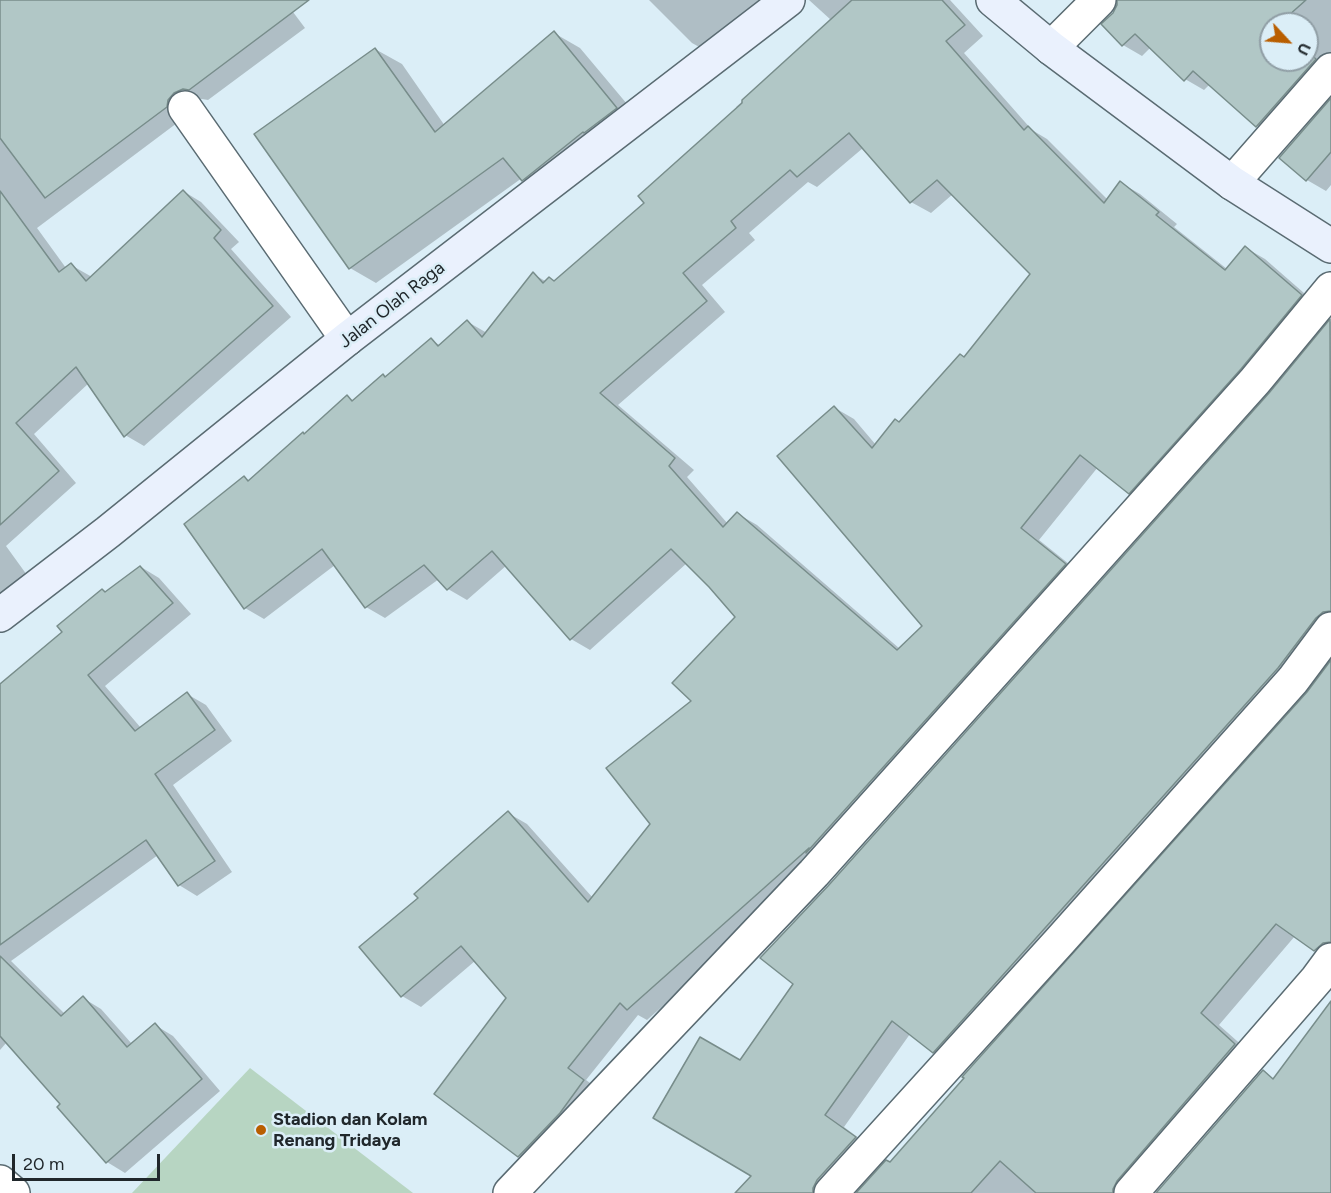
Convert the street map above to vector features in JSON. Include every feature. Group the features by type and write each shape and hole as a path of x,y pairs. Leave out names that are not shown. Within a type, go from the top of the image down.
{"street":[{"name":"Jalan Olah Raga","path":"0,615 108,532 346,339 788,0"},
{"path":"993,0 1051,48 1232,183 1331,246"},
{"path":"1051,48 1099,0"},
{"path":"1232,183 1331,70"},
{"path":"185,108 346,339"},
{"path":"510,1193 814,873 1255,381 1331,290"},
{"path":"831,1193 1293,680 1331,629"},
{"path":"1131,1193 1331,960"},
{"path":"0,1182 13,1193"}],"green space":[{"name":"Stadion dan Kolam Renang Tridaya","path":"250,1068 413,1193 132,1193"}],"building":[{"path":"0,0 309,0 189,90 183,89 174,93 168,100 167,107 45,198 0,138"},
{"path":"852,0 942,0 965,25 946,41 1024,130 1028,126 1104,203 1120,181 1159,212 1156,215 1225,270 1245,246 1302,295 1241,369 1129,494 1080,455 1021,528 1066,564 806,853 809,848 627,1010 620,1003 568,1068 584,1080 560,1113 518,1157 434,1094 506,998 461,946 401,997 359,947 418,898 414,894 508,811 588,902 650,824 606,768 691,701 672,683 735,617 671,549 570,640 492,551 447,590 424,565 365,608 322,549 244,609 184,524 244,476 248,481 347,395 352,401 383,374 385,377 431,338 438,346 467,320 482,337 533,272 543,283 549,277 554,281 644,203 638,196 742,103 742,100","holes":["849,133 910,203 937,180 1030,274 964,357 960,354 899,422 895,419 872,448 834,406 777,456 922,626 897,650 737,512 723,527 669,466 675,458 600,393 707,301 683,273 736,228 731,221 790,170 797,177"]},
{"path":"1117,0 1306,0 1292,12 1259,12 1259,72 1305,72 1256,127 1193,71 1184,81 1135,34 1122,46 1101,24 1113,13"},
{"path":"554,31 617,108 522,181 503,158 349,269 254,134 375,48 435,132"},
{"path":"1331,98 1331,152 1306,181 1279,158"},
{"path":"183,190 221,230 214,238 273,306 124,437 76,367 16,423 59,471 0,525 0,191 59,272 71,263 86,281"},
{"path":"1330,319 1331,611 1323,612 1316,618 1278,668 933,1053 892,1021 825,1115 856,1137 817,1180 813,1193 735,1193 751,1176 653,1118 700,1037 740,1060 793,984 760,958 828,886 1269,393"},
{"path":"140,566 173,603 88,675 135,731 187,692 215,730 155,774 215,861 178,886 146,840 0,945 0,684 62,632 57,626 102,589 105,592"},
{"path":"1331,660 1331,942 1323,943 1314,951 1276,924 1201,1013 1235,1044 1117,1181 1113,1193 1036,1193 1000,1161 971,1193 856,1193 886,1160 890,1162 964,1078 962,1077 1307,692"},
{"path":"0,956 61,1016 83,996 127,1047 155,1023 202,1079 106,1163 57,1107 60,1104 0,1036"},
{"path":"1331,1001 1331,1193 1156,1193 1263,1070 1273,1079"}],"place":[{"name":"Stadion dan Kolam Renang Tridaya","path":"261,1130"}]}
